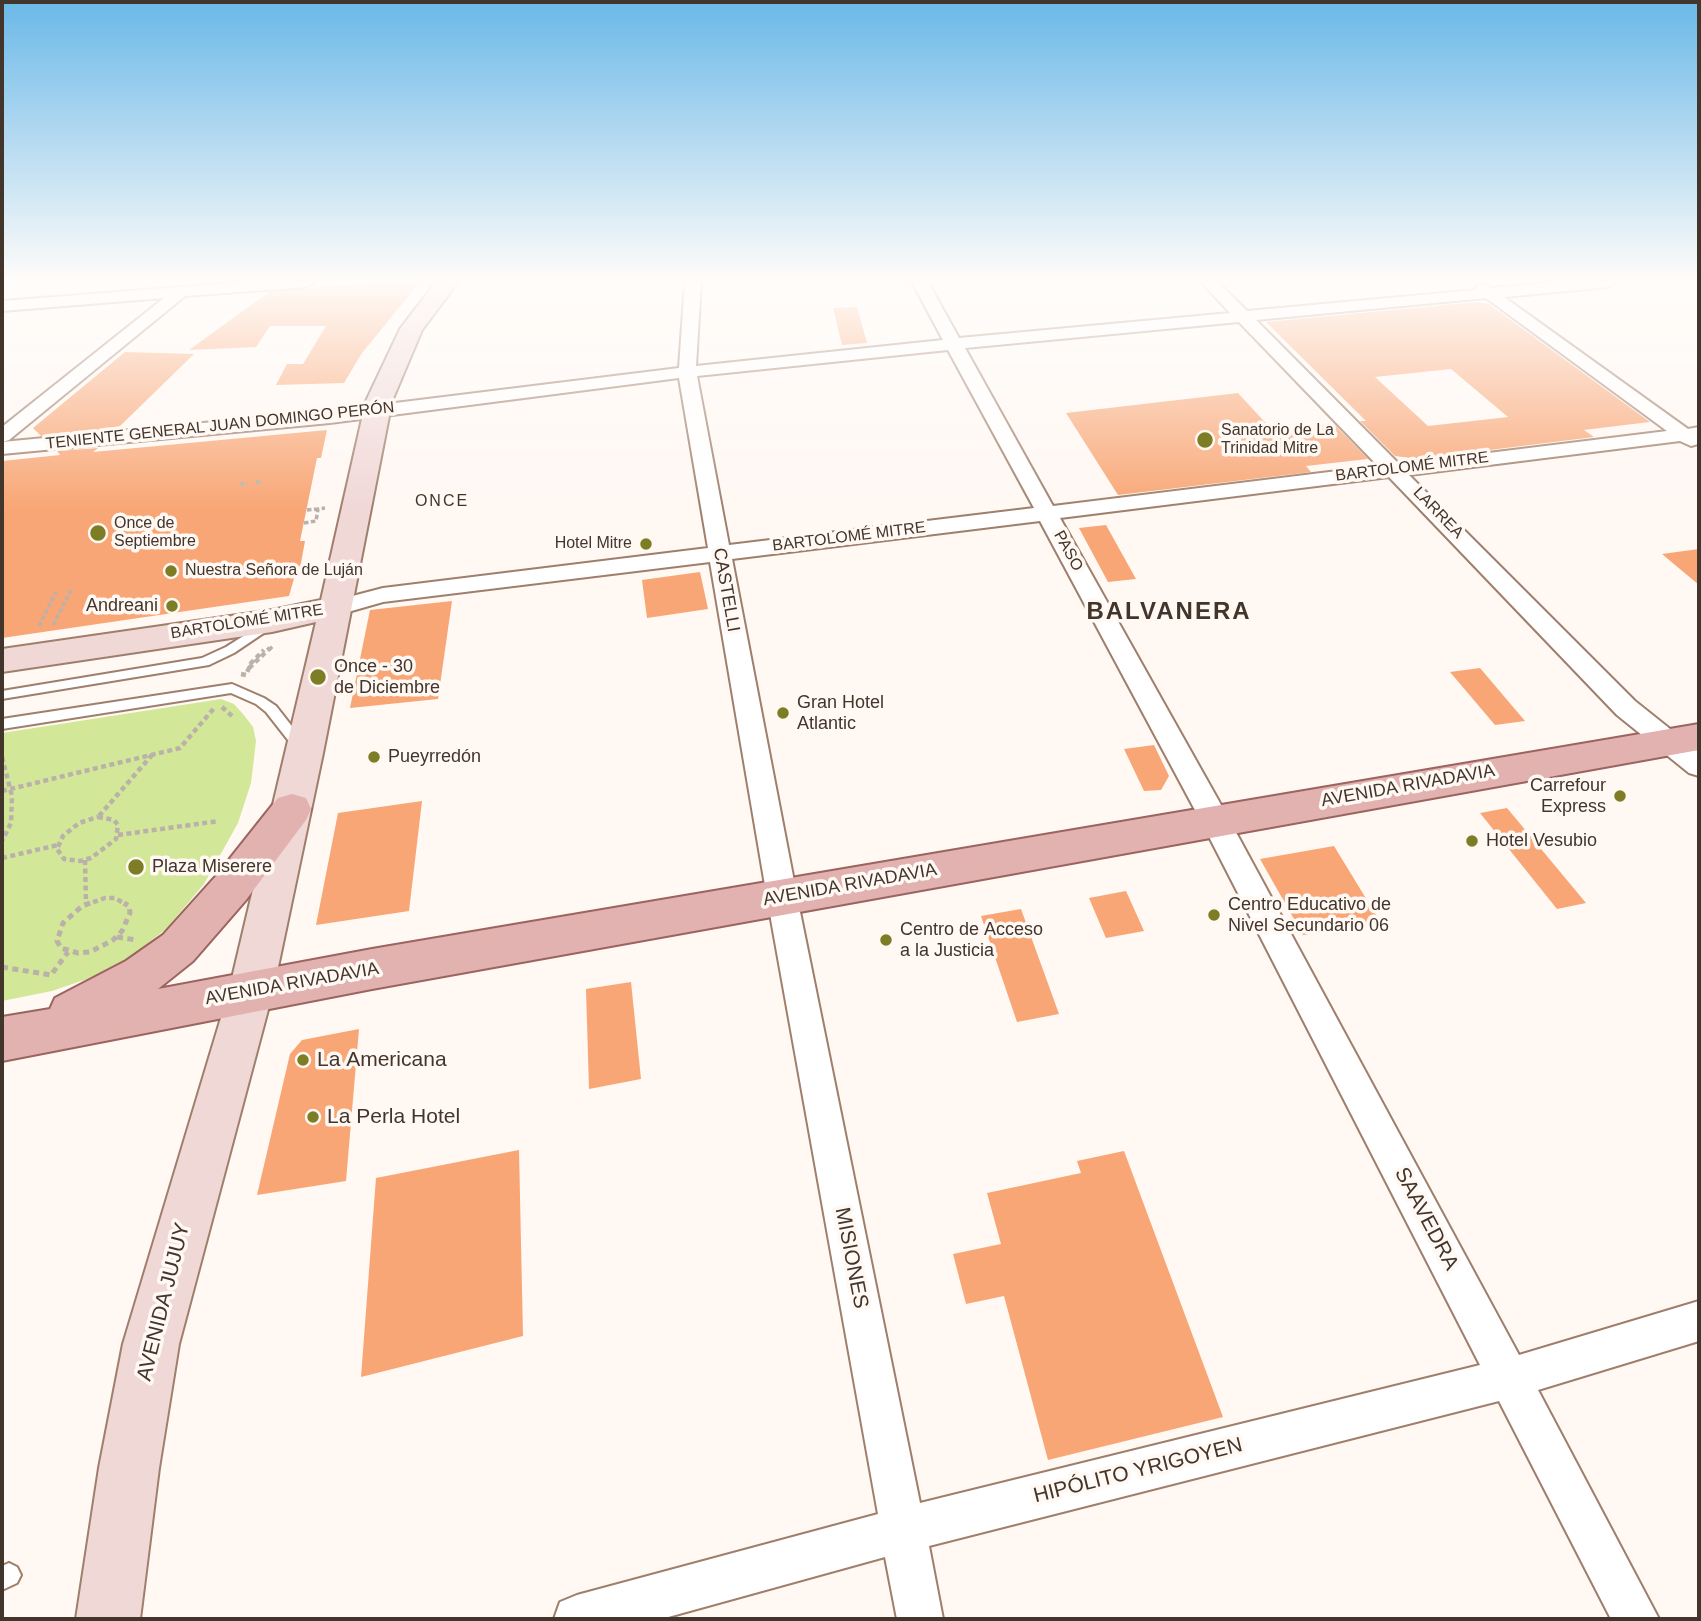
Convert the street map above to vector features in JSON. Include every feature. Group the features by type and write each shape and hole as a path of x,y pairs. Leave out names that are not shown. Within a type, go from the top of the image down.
{"main road":[{"name":"AVENIDA JUJUY","path":"108,1619 129,1468 151,1344 251,991 305,753 377,410 397,358"},
{"name":"BARTOLOMÉ MITRE","path":"2,660 272,637 334,608"},
{"name":"AVENIDA RIVADAVIA","path":"17,1036 251,991 1684,739"},
{"path":"17,1036 142,975 178,948 231,888 292,809"}],"street":[{"path":"2,436 99,358"},
{"name":"CASTELLI","path":"688,358 687,372 782,897"},
{"name":"TENIENTE GENERAL JUAN DOMINGO PERÓN","path":"2,448 377,410 823,358"},
{"name":"PASO","path":"961,358 1216,820"},
{"name":"LARREA","path":"1283,358 1626,708 1684,739 1699,766"},
{"path":"1580,358 1694,438"},
{"name":"BARTOLOMÉ MITRE","path":"334,608 383,595 719,552 1394,469 1694,438"},
{"name":"SAAVEDRA","path":"1216,820 1636,1619"},
{"name":"MISIONES","path":"782,897 920,1619"},
{"name":"HIPÓLITO YRIGOYEN","path":"577,1619 902,1530 1510,1378 1699,1321"}],"lane":[{"path":"2,695 205,662 230,650 272,637"},
{"path":"2,724 232,688 271,709 305,753"}],"path":[{"path":"256,482 262,481"},
{"path":"240,484 248,483"},
{"path":"307,510 326,508"},
{"path":"304,523 316,521 318,509"},
{"path":"53,625 71,590"},
{"path":"39,626 56,592"},
{"path":"246,674 272,637"},
{"path":"2,791 180,748 221,699"},
{"path":"221,706 232,716"},
{"path":"2,858 58,845 70,829 98,817 152,755"},
{"path":"2,757 10,789 10,822 2,841"},
{"path":"58,845 59,855 64,859 85,860 101,853 117,835 118,825 114,820 98,817"},
{"path":"117,835 219,821"},
{"path":"85,860 86,904"},
{"path":"105,898 123,901 129,906 128,922 116,937 90,952 68,952 61,948 57,941 58,932 71,914 86,904 105,898"},
{"path":"2,967 51,975 68,952"}],"green space":[{"name":"Plaza Miserere","path":"221,699 234,704 243,714 253,727 256,741 251,783 238,823 204,884 167,928 128,959 87,979 52,991 2,1001 2,733"}],"building":[{"path":"118,358 190,358 118,428 41,436 33,428"},
{"path":"307,358 359,358 344,383 276,385 287,364 303,364"},
{"path":"1302,358 1562,358 1650,422 1584,430 1594,437 1418,459 1395,456 1360,421 1366,421","holes":["1451,369 1508,417 1428,426 1375,377"]},
{"name":"Sanatorio de La Trinidad Mitre","path":"1238,393 1273,431 1334,424 1368,459 1306,466 1311,472 1118,495 1066,413"},
{"path":"327,430 321,458 317,458 300,541 305,541 299,574 295,575 289,596 2,638 2,461 60,455 57,451 98,448 93,452"},
{"path":"1106,525 1136,579 1108,582 1079,528"},
{"path":"1699,549 1699,585 1662,554"},
{"path":"700,572 708,609 647,618 642,580"},
{"path":"452,601 438,699 350,708 370,610"},
{"path":"1480,668 1525,721 1495,725 1450,672"},
{"path":"1154,745 1169,776 1161,790 1144,791 1124,749"},
{"path":"422,801 409,911 316,925 338,813"},
{"path":"1507,808 1586,903 1557,909 1480,813"},
{"path":"1334,846 1381,923 1303,935 1260,859"},
{"path":"1126,891 1144,931 1106,938 1089,898"},
{"path":"1021,909 1059,1014 1017,1022 981,916"},
{"path":"631,982 641,1079 589,1089 586,989"},
{"name":"La Perla Hotel","path":"359,1029 346,1181 257,1195 290,1054 302,1040"},
{"path":"519,1150 523,1336 361,1377 376,1178"},
{"path":"1124,1151 1223,1417 1048,1460 1004,1296 966,1304 953,1254 1001,1244 987,1193 1081,1173 1077,1161"}],"place":[{"name":"Sanatorio de La Trinidad Mitre","path":"1205,440"},
{"name":"Once de Septiembre","path":"98,533"},
{"name":"Hotel Mitre","path":"646,544"},
{"name":"Nuestra Señora de Luján","path":"171,571"},
{"name":"Andreani","path":"172,606"},
{"name":"Once - 30 de Diciembre","path":"318,677"},
{"name":"Gran Hotel Atlantic","path":"783,713"},
{"name":"Pueyrredón","path":"374,757"},
{"name":"Carrefour Express","path":"1620,796"},
{"name":"Hotel Vesubio","path":"1472,841"},
{"name":"Plaza Miserere","path":"136,867"},
{"name":"Centro Educativo de Nivel Secundario 06","path":"1214,915"},
{"name":"Centro de Acceso a la Justicia","path":"886,940"},
{"name":"La Americana","path":"303,1060"},
{"name":"La Perla Hotel","path":"313,1117"}],"district":[{"name":"ONCE","path":"442,502"},
{"name":"BALVANERA","path":"1169,612"}]}
